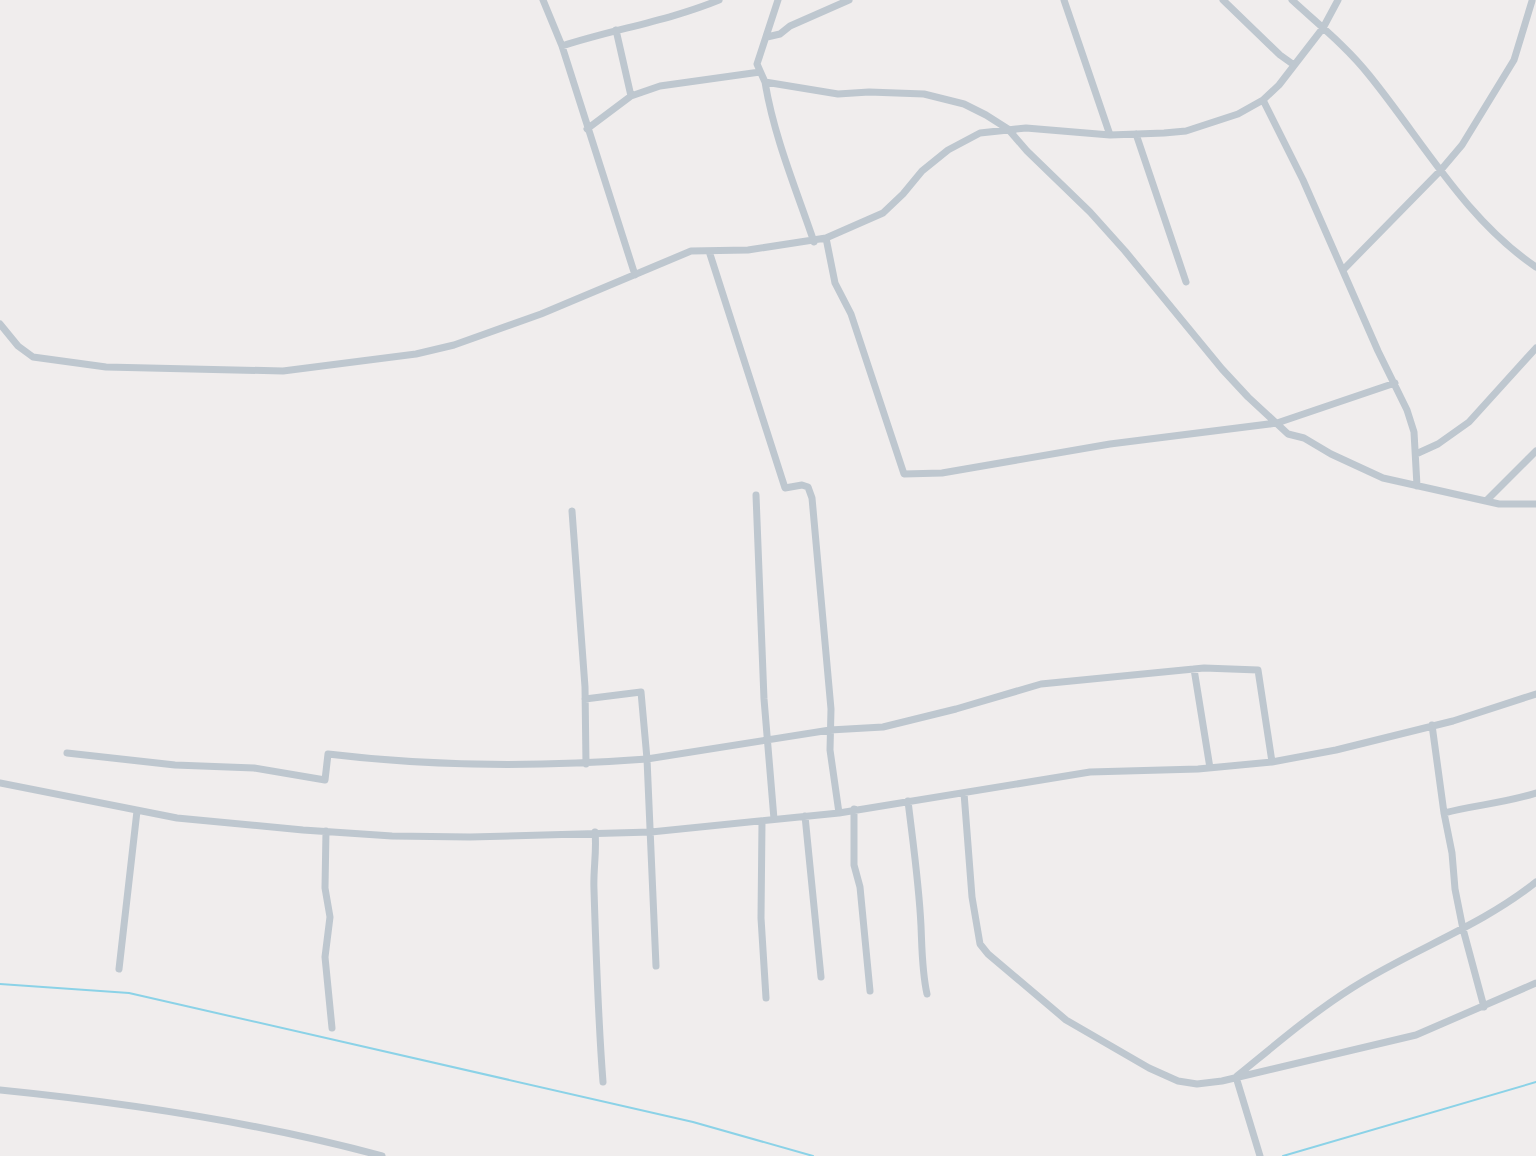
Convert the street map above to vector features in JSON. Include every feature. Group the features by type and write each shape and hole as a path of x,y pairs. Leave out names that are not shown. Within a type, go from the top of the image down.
{"street":[{"path":"543,0 562,46 587,129 636,274"},
{"path":"562,46 616,30 650,23 719,0"},
{"path":"778,0 757,64 766,82 771,116 780,148 814,242"},
{"path":"767,37 780,34 790,26 849,0"},
{"path":"1064,0 1110,135"},
{"path":"1223,0 1280,55 1294,65"},
{"path":"1292,0 1323,28 1368,74 1440,171 1512,251 1536,268"},
{"path":"0,324 26,353 49,360 148,369 283,371 416,354 454,345 541,314 691,251 748,250 814,242 826,238 883,213 903,194 922,171 948,150 980,133 1008,128 1110,135 1136,134 1186,130 1238,114 1263,100 1279,85 1323,28 1338,0"},
{"path":"1343,270 1440,171 1462,145 1514,60 1532,1"},
{"path":"616,30 631,96"},
{"path":"587,129 631,96 660,86 760,72"},
{"path":"766,82 804,90 838,94 869,92 924,94 964,104 1008,128 1125,251 1222,369 1248,397 1288,434 1304,438 1331,454 1383,478 1498,504 1536,504"},
{"path":"1263,100 1343,270 1378,352 1407,410 1414,432 1417,486"},
{"path":"1136,134 1186,282"},
{"path":"826,238 835,283 851,314 904,474 942,473 1110,444 1277,423 1395,383"},
{"path":"710,251 786,488 802,485 808,487 812,498 831,709 830,730 839,812"},
{"path":"1416,454 1438,444 1469,422 1536,348"},
{"path":"1487,500 1536,451"},
{"path":"756,495 767,740 774,819"},
{"path":"572,511 585,699 586,764"},
{"path":"67,753 175,764 254,768 325,780 328,754 391,762 460,766 586,764 647,759 830,730 859,730 900,723 1042,684 1194,669 1239,668 1258,670 1272,762"},
{"path":"1194,669 1210,768"},
{"path":"585,699 641,692 651,832 656,966"},
{"path":"0,783 137,812 184,819 392,836 470,837 595,832 651,832 762,822 839,812 1090,772 1210,768 1272,762 1336,750 1453,721 1536,694"},
{"path":"1432,725 1444,813 1452,853 1455,889 1463,929 1484,1007"},
{"path":"964,793 972,897 980,944 988,954 1066,1020 1149,1068 1178,1081 1196,1084 1236,1077 1416,1035 1484,1007 1536,982"},
{"path":"1444,813 1474,805 1521,798 1536,793"},
{"path":"908,801 917,860 917,893 927,994"},
{"path":"854,809 854,865 860,887 870,991"},
{"path":"119,969 137,812"},
{"path":"805,816 821,977"},
{"path":"762,822 761,918 766,998"},
{"path":"326,831 325,888 330,917 326,958 332,1028"},
{"path":"595,832 597,852 594,889 596,980 603,1082"},
{"path":"1236,1077 1352,987 1463,929 1522,894 1536,882"},
{"path":"1236,1077 1260,1156"},
{"path":"0,1090 161,1109 312,1137 382,1156"}],"waterway":[{"path":"0,984 129,993 693,1122 813,1156"},
{"path":"1283,1156 1536,1082"}]}
